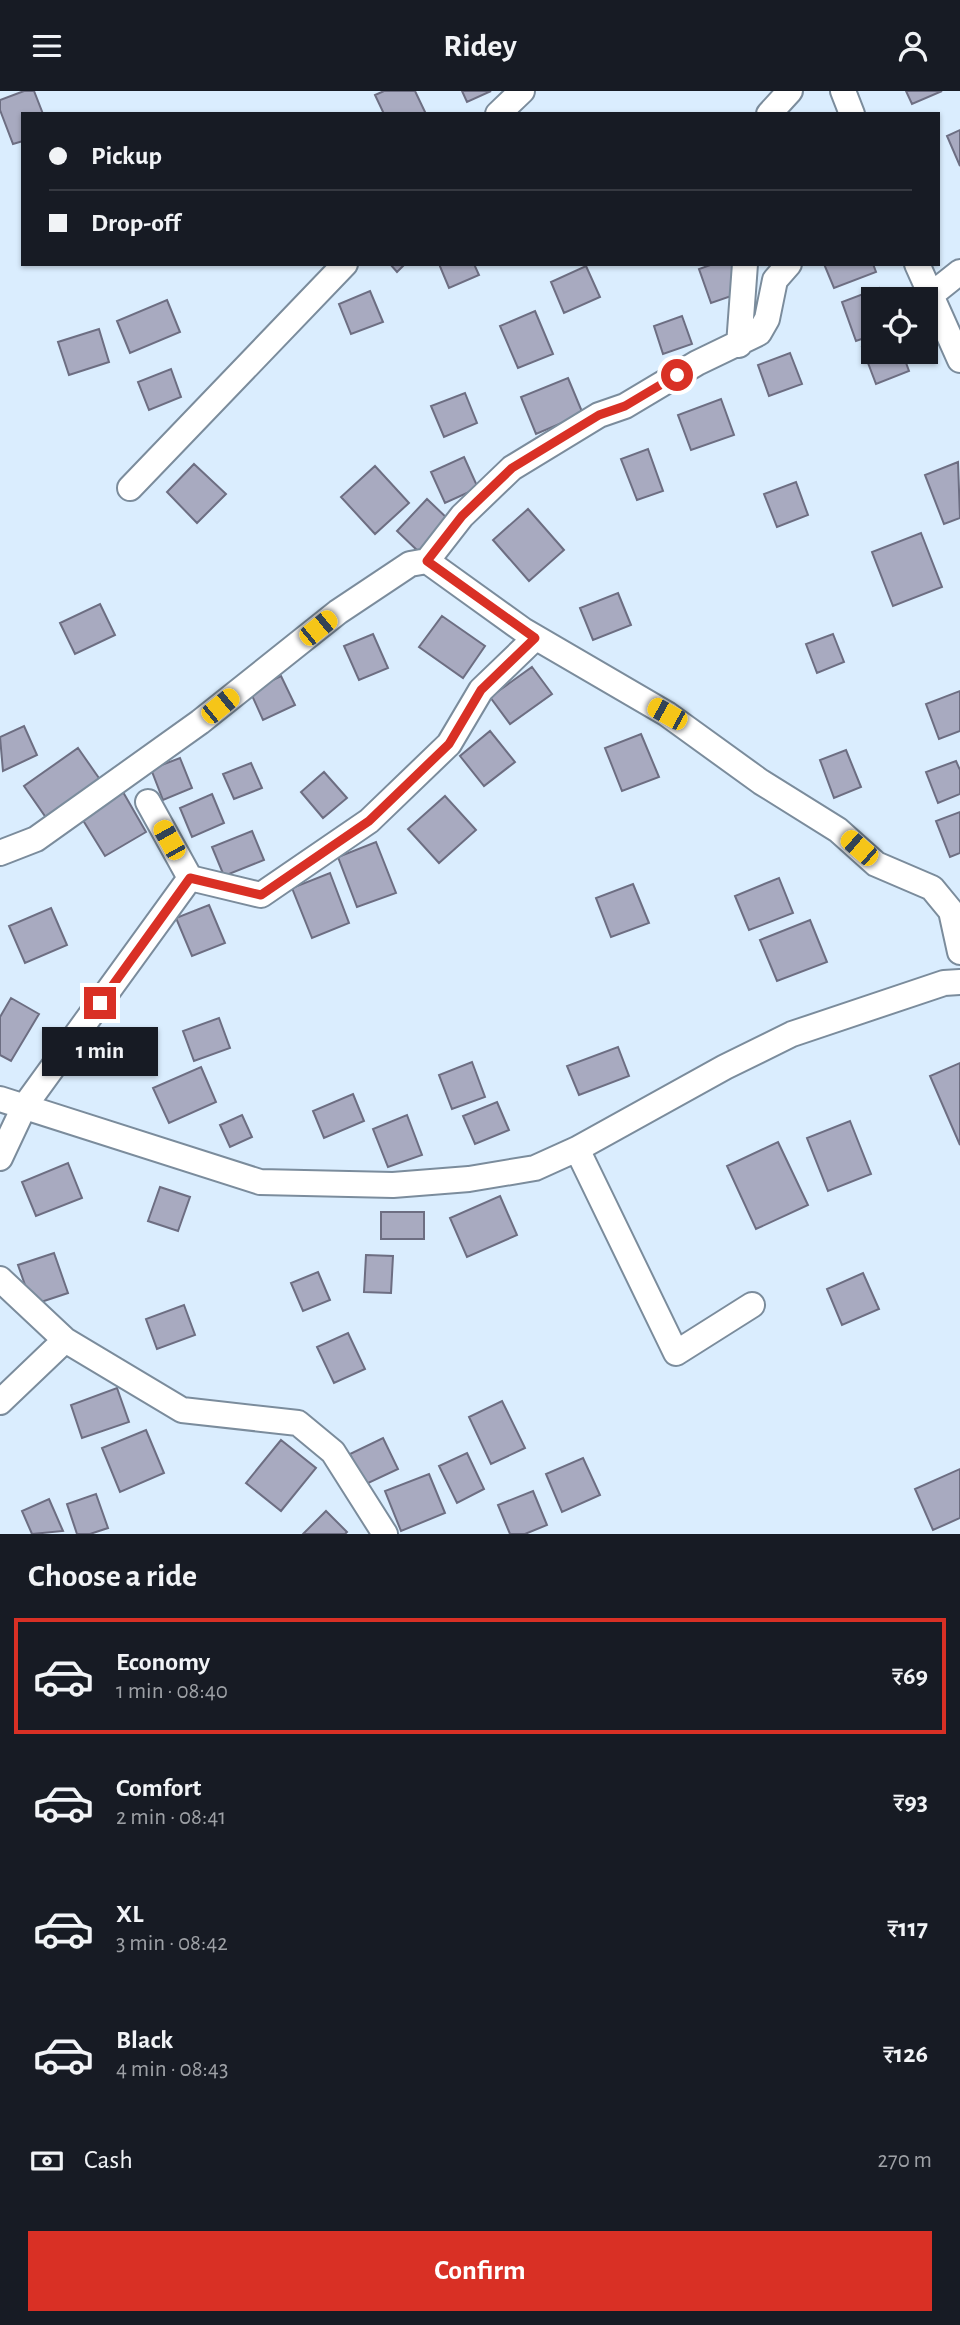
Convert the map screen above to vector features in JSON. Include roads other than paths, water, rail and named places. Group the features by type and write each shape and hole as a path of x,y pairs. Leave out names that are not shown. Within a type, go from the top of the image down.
{"street":[{"path":"500,112 522,91"},
{"path":"771,112 790,91"},
{"path":"842,91 851,112"},
{"path":"130,488 343,266"},
{"path":"739,345 745,266"},
{"path":"0,853 36,839 201,722 338,612 410,564 427,561 462,516 512,468 599,415 625,406 697,363 759,333 767,319 775,280 787,266"},
{"path":"918,266 927,287"},
{"path":"938,289 960,272"},
{"path":"938,311 960,360"},
{"path":"427,561 535,638 667,714 761,782 838,830 876,864 932,888 951,911 960,952"},
{"path":"148,802 190,878 261,895 369,821 449,744 481,690 535,638"},
{"path":"0,1158 24,1107 190,878"},
{"path":"0,1099 260,1182 393,1185 469,1179 535,1168 577,1149 725,1067 792,1034 944,983 960,982"},
{"path":"577,1149 676,1353 752,1305"},
{"path":"0,1279 65,1340 183,1410 298,1423 334,1452 385,1534"},
{"path":"0,1402 65,1340"}]}
